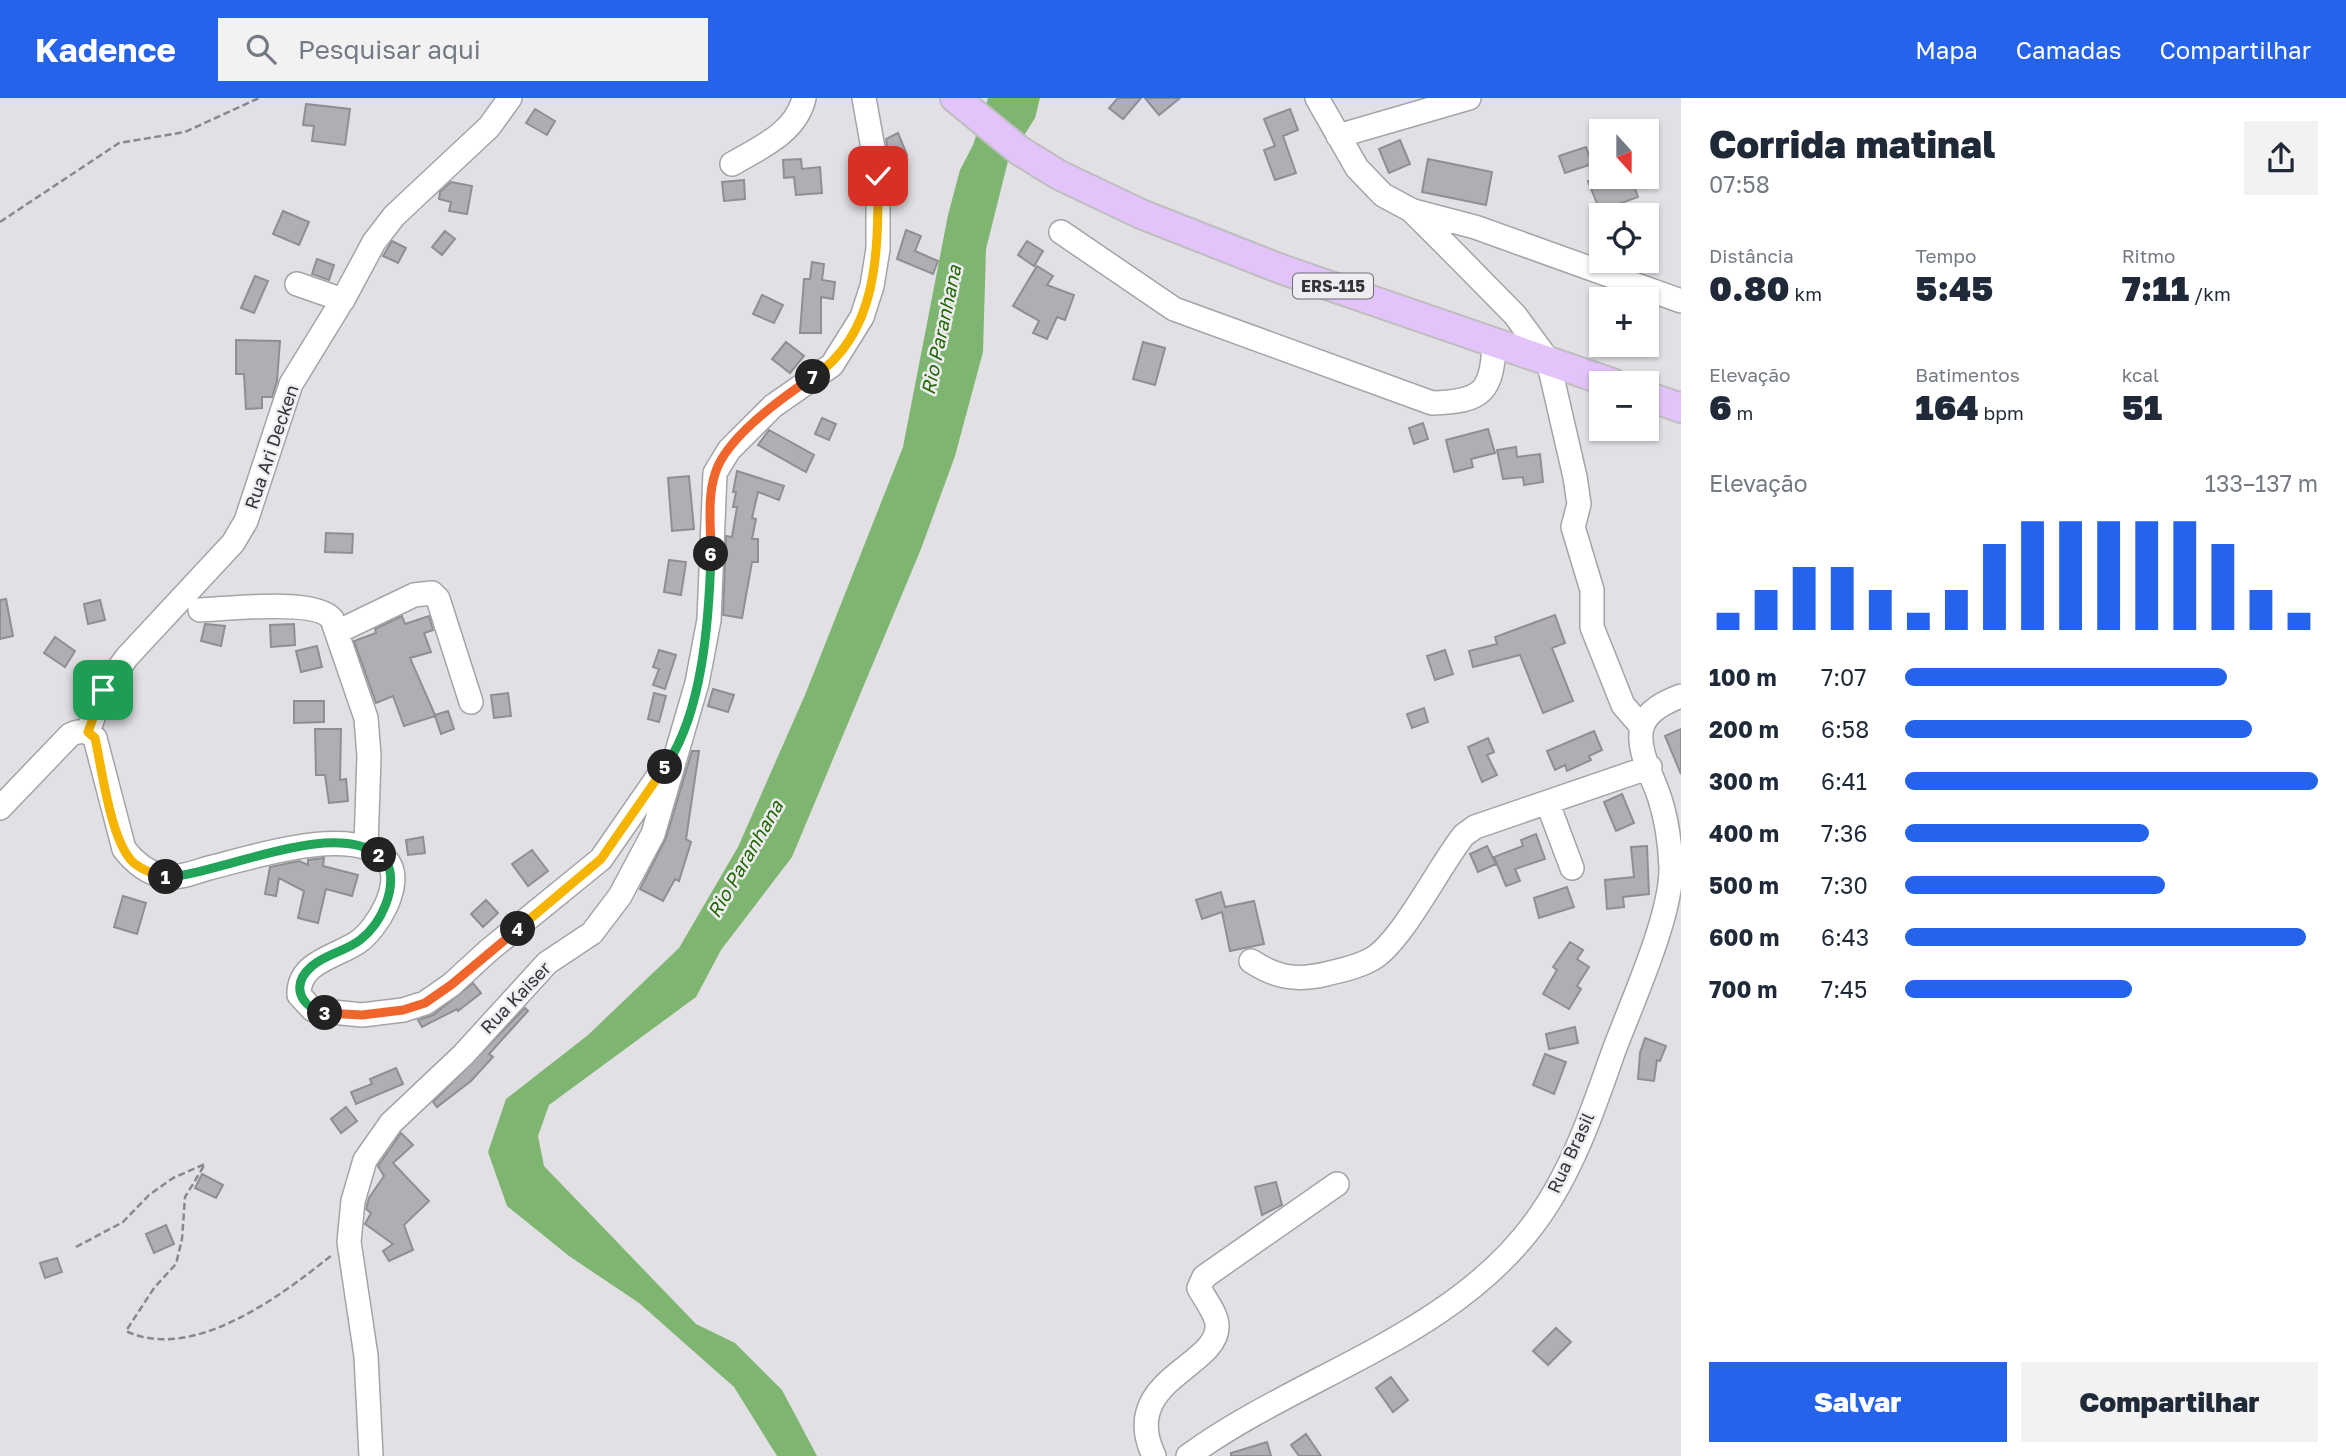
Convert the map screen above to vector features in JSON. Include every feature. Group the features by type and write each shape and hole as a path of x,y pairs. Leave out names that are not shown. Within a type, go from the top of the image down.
{"main road":[{"name":"ERS-115","path":"955,98 1020,151 1059,176 1140,214 1281,269 1589,375"},
{"path":"1659,400 1681,408"}],"street":[{"name":"Rua Ari Decken","path":"88,732 103,690 127,657 233,543 246,521 291,384 343,300 374,242 394,216 489,127 510,98"},
{"path":"732,164 782,134 794,120 804,98"},
{"name":"Rua Kaiser","path":"370,1456 366,1356 349,1242 353,1202 365,1160 391,1123 463,1055 547,963 592,933 620,896 653,834 674,754 697,683 709,620 715,473 729,450 773,405 832,365 862,317 872,286 878,249 878,176 864,98"},
{"path":"1317,98 1357,168 1383,195 1411,211 1475,228 1681,302"},
{"path":"1338,136 1469,98"},
{"path":"1411,211 1515,315 1548,360 1575,477 1579,503 1573,527 1592,590 1592,628 1623,705 1642,727 1650,713 1681,696"},
{"path":"1061,232 1174,309 1432,404 1461,403 1482,391 1493,373 1494,341"},
{"path":"297,284 343,300"},
{"path":"337,632 414,595 432,593 438,598 471,702"},
{"path":"200,610 302,607 321,609 332,619 366,718 369,756 366,846"},
{"name":"Rua Brasil","path":"1188,1456 1280,1399 1446,1308 1494,1268 1538,1220 1579,1142 1664,910 1670,878 1668,840 1650,767 1642,749 1642,727"},
{"path":"0,808 70,735 79,730 88,732 95,738 124,849 135,864 164,877 287,848 354,844 366,846 387,862 392,872 390,893 370,932 312,967 304,975 299,995 313,1010 362,1015 403,1010 425,1003 451,985 488,951 601,859 674,754"},
{"path":"1251,961 1287,979 1301,979 1375,958 1413,912 1464,835 1475,827 1650,767"},
{"path":"1548,804 1572,868"},
{"path":"1154,1456 1145,1419 1159,1390 1215,1340 1218,1324 1199,1288 1204,1277 1337,1184"}],"path":[{"path":"0,222 119,143 186,132 259,98"},
{"path":"76,1247 123,1222 149,1195 173,1178 205,1164 185,1197 182,1238 176,1264 154,1288 126,1331 157,1340 197,1335 221,1327 306,1276 349,1242"}],"water":[{"name":"Rio Paranhana","path":"988,98 1040,98 1035,118 1008,161 986,249 983,352 955,456 921,549 792,857 721,950 696,997 549,1105 538,1136 544,1166 696,1324 735,1343 782,1390 817,1456 777,1456 734,1387 639,1303 569,1256 507,1206 488,1152 506,1099 588,1035 679,948 738,847 805,695 903,447 948,215 960,170 973,145"}],"building":[{"path":"1118,98 1141,98 1123,119 1109,108"},
{"path":"1145,98 1180,98 1159,115"},
{"path":"306,104 350,109 345,145 312,141 314,126 303,125"},
{"path":"535,109 555,121 547,135 526,123"},
{"path":"1290,109 1298,130 1283,136 1296,173 1275,180 1264,150 1275,146 1264,119"},
{"path":"898,133 907,155 890,162 886,139"},
{"path":"1400,140 1410,164 1389,173 1379,149"},
{"path":"1586,147 1589,165 1565,173 1559,156"},
{"path":"801,159 802,169 820,167 822,193 796,195 794,177 784,178 783,160"},
{"path":"1428,159 1492,172 1486,205 1422,192"},
{"path":"744,180 745,199 724,201 722,182"},
{"path":"451,182 472,186 467,214 449,211 451,202 439,199 440,192"},
{"path":"1591,189 1635,189 1638,197 1622,203 1597,203"},
{"path":"283,211 309,222 299,245 273,234"},
{"path":"906,230 921,236 915,251 938,261 933,274 897,259"},
{"path":"445,231 455,239 442,255 432,247"},
{"path":"392,241 406,248 398,263 383,256"},
{"path":"1027,241 1043,251 1034,266 1018,255"},
{"path":"317,259 334,265 329,280 312,274"},
{"path":"812,262 824,264 822,280 835,282 833,299 821,297 821,333 800,333 804,279 810,279"},
{"path":"1037,266 1053,276 1047,285 1074,295 1065,320 1057,317 1047,339 1033,333 1039,321 1013,306"},
{"path":"255,276 268,281 254,313 241,308"},
{"path":"762,295 783,305 774,323 753,314"},
{"path":"236,340 280,341 277,381 272,397 262,397 262,408 246,409 244,374 236,374"},
{"path":"786,342 804,356 790,373 772,359"},
{"path":"1143,342 1165,348 1155,385 1133,379"},
{"path":"822,418 836,424 829,440 815,434"},
{"path":"1423,423 1428,439 1414,444 1409,428"},
{"path":"1488,429 1495,453 1471,459 1473,467 1454,472 1446,440"},
{"path":"769,430 814,455 806,472 758,445"},
{"path":"1516,447 1517,457 1540,454 1543,482 1524,485 1523,477 1503,479 1497,450"},
{"path":"737,471 784,486 779,500 758,492 752,518 756,519 752,539 758,539 758,562 752,562 742,618 723,615 726,536 732,537 737,507 733,507 736,492 733,492"},
{"path":"689,476 694,529 672,531 668,478"},
{"path":"326,533 353,534 352,553 325,552"},
{"path":"669,560 686,562 681,595 664,592"},
{"path":"6,599 13,636 0,639 0,600"},
{"path":"100,600 105,620 88,624 84,604"},
{"path":"1555,615 1565,643 1552,648 1573,701 1543,713 1520,655 1473,667 1469,651 1497,644 1495,637"},
{"path":"402,616 405,624 429,616 433,630 424,633 431,652 410,658 435,715 448,711 454,729 441,734 435,716 404,726 393,696 376,703 354,641 376,633 375,629"},
{"path":"205,624 225,626 221,646 201,641"},
{"path":"294,624 295,645 271,647 270,625"},
{"path":"55,637 75,651 65,667 44,653"},
{"path":"317,646 322,667 301,672 296,651"},
{"path":"659,650 676,655 665,689 653,685 659,669 653,667"},
{"path":"1445,650 1453,674 1435,680 1427,656"},
{"path":"713,689 734,695 728,712 708,706"},
{"path":"508,693 511,716 494,718 491,695"},
{"path":"654,693 666,696 659,722 648,719"},
{"path":"294,701 324,701 324,722 294,723"},
{"path":"1424,708 1428,722 1412,728 1407,714"},
{"path":"315,729 341,729 340,780 346,779 348,801 329,803 325,775 316,775"},
{"path":"1681,729 1681,774 1665,736"},
{"path":"1594,731 1602,750 1589,756 1591,760 1567,771 1565,765 1555,770 1547,751"},
{"path":"1488,738 1494,752 1487,755 1497,775 1482,782 1468,747"},
{"path":"692,751 699,751 686,839 691,842 679,881 675,879 663,901 640,889 666,838"},
{"path":"1622,794 1634,823 1616,831 1604,802"},
{"path":"1536,834 1545,859 1515,869 1520,881 1506,886 1494,857 1523,846 1521,840"},
{"path":"423,837 425,853 408,855 406,840"},
{"path":"1487,846 1496,864 1478,872 1470,854"},
{"path":"1647,846 1649,894 1623,897 1624,907 1607,909 1605,880 1634,877 1631,847"},
{"path":"532,850 548,871 528,886 512,864"},
{"path":"324,858 323,866 358,875 352,896 326,889 318,923 298,918 304,891 279,878 276,896 265,894 270,867 299,861 308,865 308,860"},
{"path":"1567,887 1574,907 1539,918 1534,898"},
{"path":"1221,892 1225,907 1254,901 1264,944 1230,951 1222,912 1202,919 1196,900"},
{"path":"123,896 146,903 137,934 114,927"},
{"path":"486,900 498,913 483,927 471,914"},
{"path":"1570,942 1583,950 1577,959 1589,967 1577,986 1581,989 1569,1009 1543,994 1557,970 1553,967"},
{"path":"473,983 481,993 458,1011 457,1009 422,1027 418,1020 433,1015"},
{"path":"525,1008 528,1011 489,1054 493,1057 471,1081 437,1107 433,1102"},
{"path":"1575,1027 1578,1043 1549,1049 1546,1034"},
{"path":"1645,1038 1666,1046 1660,1061 1657,1060 1654,1081 1638,1079 1640,1053"},
{"path":"1545,1054 1566,1062 1554,1094 1533,1085"},
{"path":"396,1068 403,1084 356,1104 351,1092 372,1084 370,1079"},
{"path":"346,1107 357,1121 341,1133 331,1119"},
{"path":"401,1133 413,1145 393,1163 429,1201 404,1225 413,1250 389,1261 383,1251 393,1244 365,1224 371,1213 366,1209 369,1198 384,1176 378,1166"},
{"path":"202,1174 223,1185 216,1198 195,1188"},
{"path":"1276,1182 1282,1205 1262,1215 1255,1187"},
{"path":"166,1225 174,1244 154,1253 146,1234"},
{"path":"57,1258 62,1272 45,1278 40,1263"},
{"path":"1556,1328 1571,1342 1548,1365 1533,1351"},
{"path":"1391,1377 1408,1400 1393,1412 1376,1388"},
{"path":"1306,1434 1321,1456 1299,1456 1291,1445"},
{"path":"1267,1442 1271,1456 1231,1456 1231,1453"}],"route":[{"path":"103,690 88,732 95,738 117,830 124,849 135,864 164,877 177,877 287,848 354,844 366,846 387,862 392,872 390,893 370,932 312,967 304,975 299,986 299,995 304,1004 313,1010 331,1014 362,1015 403,1010 425,1003 451,985 488,951 527,922 601,859 674,754 697,683 709,620 715,473 729,450 773,405 832,365 862,317 872,286 878,249 878,176"}]}
